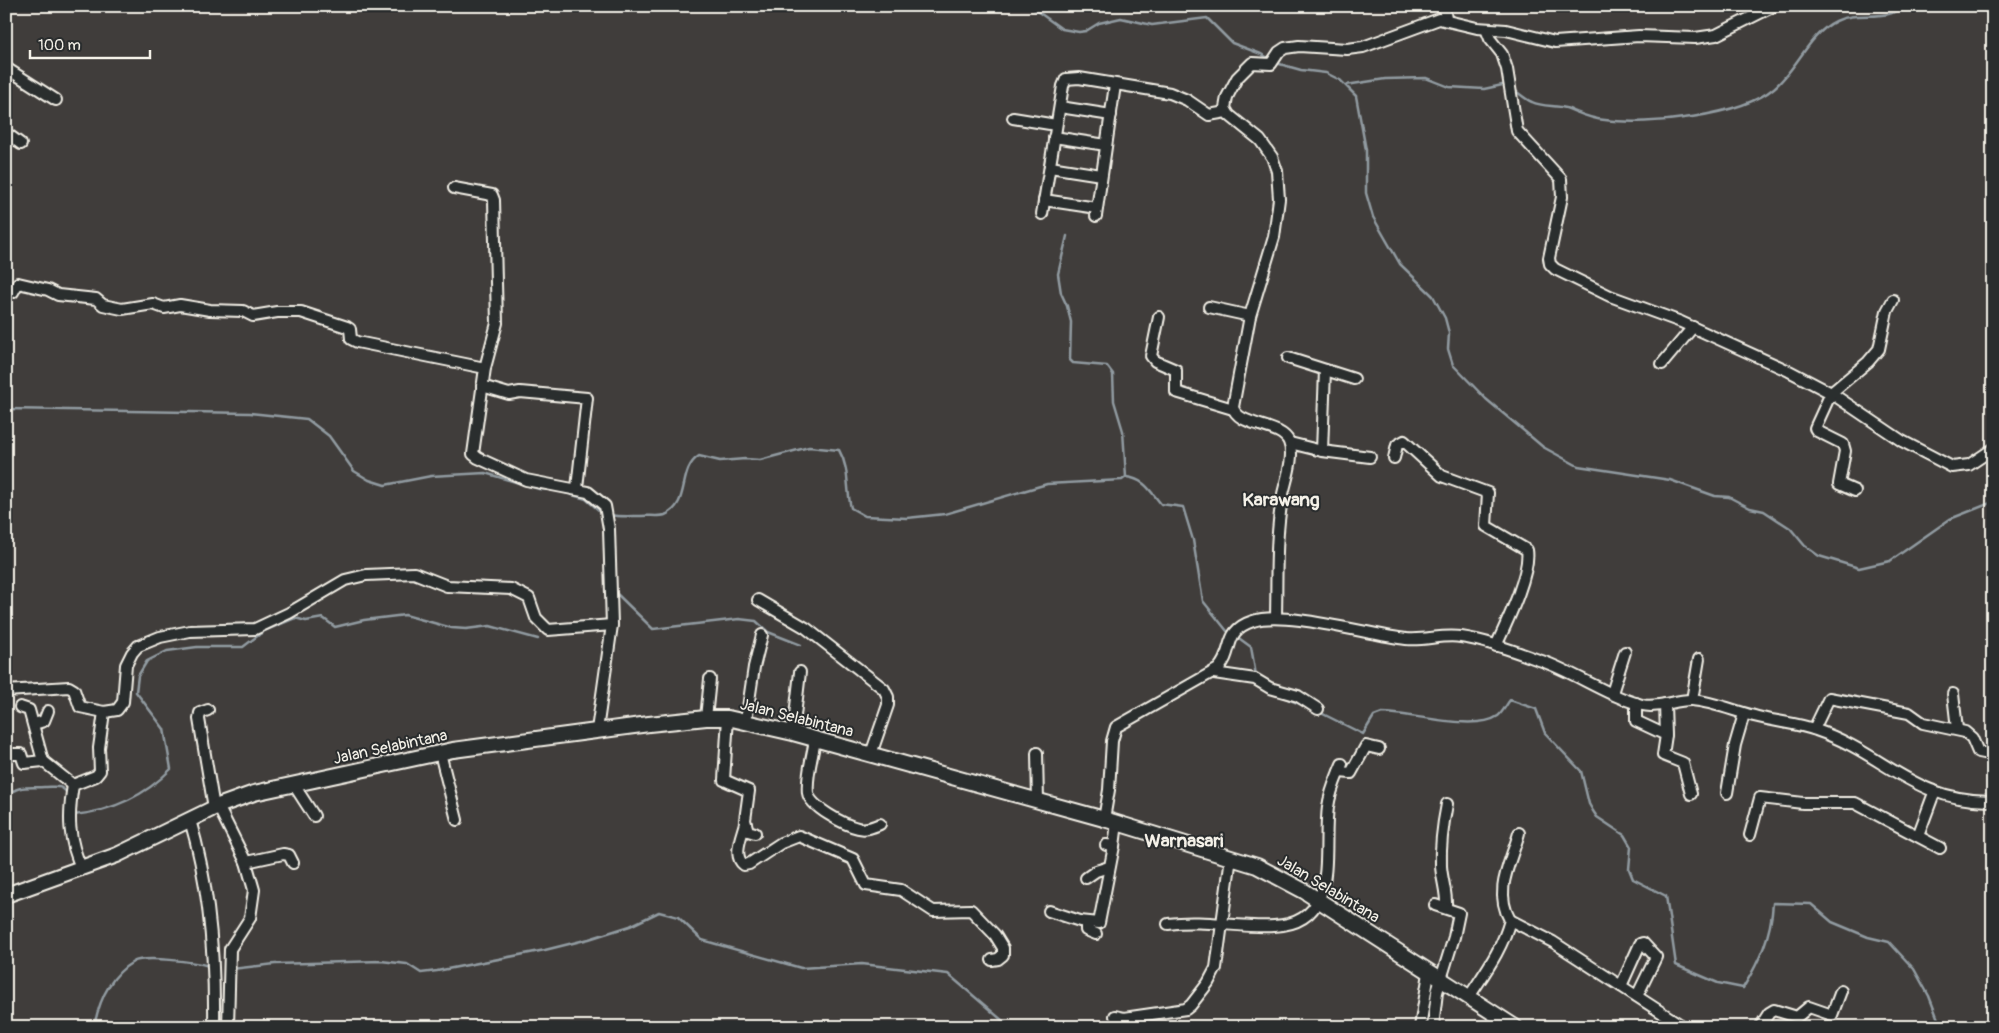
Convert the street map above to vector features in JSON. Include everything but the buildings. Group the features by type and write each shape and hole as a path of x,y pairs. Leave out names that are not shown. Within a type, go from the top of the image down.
{"street":[{"path":"1444,6 1446,19"},
{"path":"1233,409 1250,316 1274,237 1279,199 1279,181 1275,162 1264,145 1226,112 1224,104 1246,66 1252,63 1271,64 1279,52 1285,48 1299,46 1347,49 1363,47 1436,20 1446,19 1465,26 1506,30 1555,42 1639,36 1695,38 1716,35 1774,6"},
{"path":"1486,28 1490,39 1502,54 1508,69 1517,131 1560,179 1562,197 1549,258 1550,264 1565,275 1610,296 1693,327 1789,371 1831,393 1902,441 1952,467 1969,465 1993,449"},
{"path":"6,68 56,100"},
{"path":"1042,214 1062,86 1068,78 1079,78 1170,93 1180,96 1211,116 1226,112"},
{"path":"1044,200 1096,212 1115,85"},
{"path":"1060,107 1111,115"},
{"path":"1012,118 1056,125"},
{"path":"6,133 21,144"},
{"path":"1054,137 1106,145"},
{"path":"1050,167 1101,176"},
{"path":"454,188 486,192 492,194 494,200 497,323 482,386 473,451 475,456 526,480 577,488 598,498 605,506 608,514 610,583 613,606 597,730"},
{"path":"6,290 13,292 18,283 27,284 54,294 96,299 103,305 122,309 153,304 164,308 180,305 210,310 243,311 253,316 301,312 349,328 352,339 356,342 485,368"},
{"path":"1855,491 1839,484 1845,447 1816,430 1831,393 1868,362 1879,349 1887,311 1893,300"},
{"path":"1209,307 1250,316"},
{"path":"1158,317 1152,356 1155,361 1176,370 1176,392 1233,409 1242,417 1282,434 1290,443 1322,451 1370,457"},
{"path":"1662,364 1693,327"},
{"path":"1288,358 1354,379"},
{"path":"1322,451 1325,370"},
{"path":"482,386 509,394 518,392 587,398 577,488"},
{"path":"1394,458 1397,445 1404,441 1442,476 1485,492 1488,496 1486,526 1527,550 1527,559 1515,603 1496,646"},
{"path":"1276,616 1280,515 1290,458 1290,443"},
{"path":"6,691 70,687 74,690 80,708 104,712 117,710 122,705 126,665 138,646 160,638 190,631 255,629 289,613 345,580 366,575 414,573 447,586 511,588 529,598 536,618 548,630 612,625"},
{"path":"758,600 806,628 884,689 888,697 888,705 871,754"},
{"path":"1049,911 1086,922 1099,923 1109,867 1109,790 1112,741 1116,727 1214,672 1224,662 1229,640 1238,628 1252,621 1276,616 1408,639 1451,636 1496,646 1545,662 1636,703 1648,706 1692,700 1744,714 1814,729 1847,743 1886,764 1909,781 1934,792 1956,799 1993,801"},
{"path":"746,721 754,667 762,635"},
{"path":"1612,693 1625,652"},
{"path":"1692,700 1699,659"},
{"path":"792,732 800,672"},
{"path":"1214,672 1255,679 1270,688 1298,696 1318,708"},
{"path":"706,718 710,679"},
{"path":"1953,694 1957,729"},
{"path":"1814,729 1831,697 1909,713 1923,723 1957,729 1969,734 1978,752 1993,755"},
{"path":"1636,703 1634,718 1636,722 1666,735"},
{"path":"1665,704 1666,735 1662,754 1683,763 1691,794"},
{"path":"20,706 30,710 42,760 73,785"},
{"path":"208,710 200,713 199,719 216,807 246,862 254,890 254,902 246,926 230,949 228,1027"},
{"path":"34,724 44,721 48,711"},
{"path":"73,785 96,776 100,771 99,748 104,712"},
{"path":"1727,793 1735,745 1744,714"},
{"name":"Jalan Selabintana","path":"6,895 82,869 216,807 254,793 440,753 597,730 706,718 728,718 792,732 1231,856 1273,873 1515,1027"},
{"path":"728,718 724,780 749,791 745,823 738,852 739,859 744,865 749,864 791,838 799,836 807,839 820,847 853,859 866,886 901,890 933,910 970,910 1002,945 1003,955 998,960 992,960"},
{"path":"815,739 808,792 812,802 858,828 872,828 880,824"},
{"path":"1168,924 1189,921 1285,925 1305,917 1319,902 1325,876 1328,808 1334,780 1341,768 1350,774 1366,746 1379,749"},
{"path":"440,753 457,820"},
{"path":"1037,753 1038,801"},
{"path":"11,754 22,754 24,763 42,760"},
{"path":"73,785 69,828 72,846 82,869"},
{"path":"294,785 314,816"},
{"path":"1918,836 1934,792"},
{"path":"1750,835 1758,800 1762,797 1803,803 1855,804 1940,848"},
{"path":"1420,1027 1435,976 1448,959 1459,913 1440,906 1446,886 1441,865 1441,836 1447,804"},
{"path":"190,820 205,880 215,975 214,1027"},
{"path":"745,823 748,831 755,833"},
{"path":"1469,997 1501,949 1510,920 1504,907 1502,892 1519,833"},
{"path":"246,862 283,854 289,855 293,863"},
{"path":"1115,1016 1124,1018 1160,1014 1186,1009 1191,1005 1216,968 1231,856"},
{"path":"1086,878 1096,871 1109,867"},
{"path":"1510,920 1534,930 1684,1027"},
{"path":"1086,922 1086,930 1096,934"},
{"path":"1622,986 1640,944 1643,943 1656,957 1637,996"},
{"path":"1433,1027 1435,976"},
{"path":"1760,1027 1769,1012 1774,1010 1794,1017 1799,1017 1809,1008 1832,1015 1841,991"}],"waterway":[{"path":"1030,6 1062,29 1079,32 1086,31 1099,23 1121,18 1152,25 1207,18 1232,43 1272,60"},
{"path":"1513,89 1536,104 1566,108 1585,116 1600,119 1623,121 1669,120 1717,112 1740,106 1759,98 1774,88 1790,71 1818,34 1836,21 1857,16 1885,15 1906,6"},
{"path":"1276,63 1301,70 1326,73 1340,80 1356,96 1366,150 1366,193 1373,217 1400,264 1433,296 1445,318 1449,333 1448,349 1453,365 1486,399 1543,447 1578,466 1670,480 1715,496 1729,497 1750,508 1764,511 1790,528 1805,546 1819,556 1859,568 1890,561 1950,519 1993,502"},
{"path":"1346,85 1385,79 1426,78 1449,87 1484,89 1507,84"},
{"path":"610,515 660,516 673,510 678,503 688,470 692,462 699,456 720,461 760,460 809,447 839,450 845,464 851,508 865,516 907,518 945,514 1047,484 1122,480 1126,477 1123,431 1114,401 1113,374 1107,366 1073,363 1070,360 1071,322 1061,293 1058,274 1067,236"},
{"path":"6,409 250,413 307,419 329,436 354,471 369,480 385,485 431,476 485,473 539,489 551,490"},
{"path":"1126,477 1143,483 1161,504 1183,507 1193,540 1203,601 1231,634"},
{"path":"559,491 586,499 602,513"},
{"path":"614,591 653,629 739,619 756,621 768,632 801,645"},
{"path":"74,815 101,810 127,801 150,787 171,769 164,729 136,692 138,676 147,661 167,651 197,647 243,647 264,631 295,618 306,621 323,618 335,627 364,620 405,615 452,628 466,629 490,626 538,639"},
{"path":"1236,636 1251,647 1256,675"},
{"path":"1257,683 1258,687 1305,706"},
{"path":"1319,712 1363,734 1374,716 1382,713 1474,722 1498,716 1510,700 1536,709 1545,733 1581,771 1589,804 1597,817 1624,835 1631,847 1629,869 1633,879 1666,896 1676,965 1718,983 1743,988 1755,968 1764,947 1770,926 1773,903 1811,904 1832,922 1868,937 1889,942 1914,969 1929,996 1941,1027"},
{"path":"6,797 19,788 29,787 58,787 63,789 68,795"},
{"path":"232,969 275,964 381,961 407,964 421,973 437,971 545,950 589,939 630,926 659,912 678,917 702,940 801,968 862,964 948,974 1010,1027"},
{"path":"94,1027 106,990 117,974 133,962 158,959 209,966"}],"district":[{"name":"Karawang","path":"1281,499"},
{"name":"Warnasari","path":"1184,840"}]}
